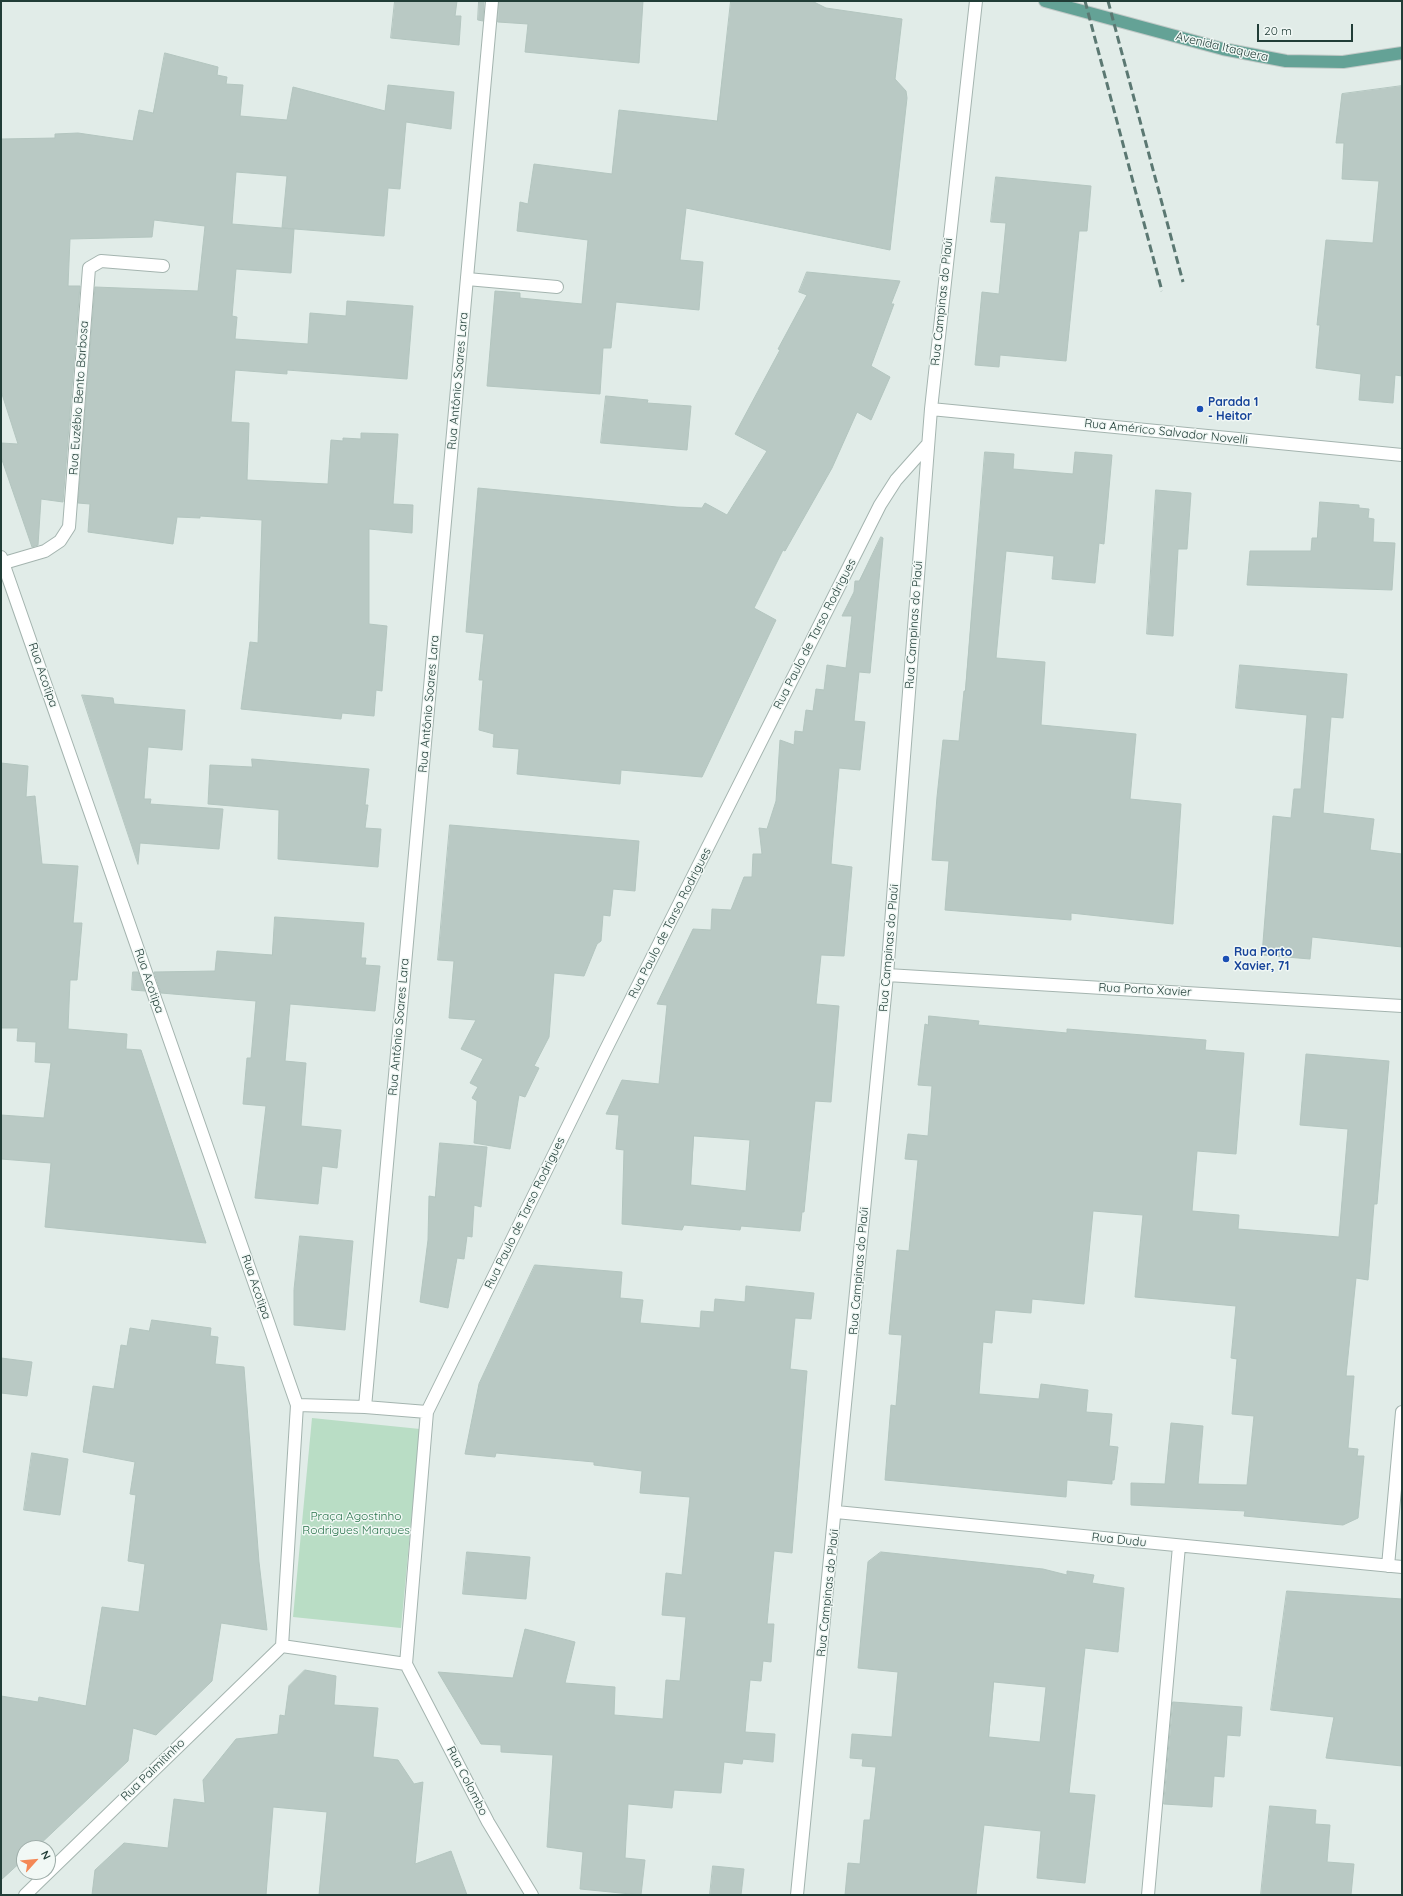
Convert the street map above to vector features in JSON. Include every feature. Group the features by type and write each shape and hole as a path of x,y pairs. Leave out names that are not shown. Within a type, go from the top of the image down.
{"main road":[{"name":"Avenida Itaquera","path":"1045,1 1223,50 1286,61 1343,62 1402,53"}],"street":[{"name":"Rua Antônio Soares Lara","path":"364,1407 492,1"},
{"name":"Rua Campinas do Piaúi","path":"798,1895 887,975 931,409 976,1"},
{"name":"Rua Euzébio Bento Barbosa","path":"2,560 44,551 60,541 69,527 89,268 101,261 163,266"},
{"path":"467,279 557,287"},
{"name":"Rua Américo Salvador Novelli","path":"931,409 1402,455"},
{"name":"Rua Paulo de Tarso Rodrigues","path":"427,1412 605,1051 880,505 896,480 928,444"},
{"name":"Rua Acotipa","path":"2,560 297,1405"},
{"name":"Rua Porto Xavier","path":"887,975 1402,1006"},
{"path":"297,1405 364,1407 427,1412 406,1664 282,1646 297,1405"},
{"path":"1388,1566 1402,1412"},
{"name":"Rua Dudu","path":"836,1512 1402,1567"},
{"path":"1148,1895 1179,1546"},
{"name":"Rua Palmitinho","path":"25,1895 282,1646"},
{"name":"Rua Colombo","path":"406,1664 488,1822 532,1895"}],"green space":[{"name":"Praça Agostinho Rodrigues Marques","path":"312,1418 420,1429 401,1628 293,1617"}],"building":[{"path":"395,1 457,1 455,16 461,16 459,45 391,38"},
{"path":"479,1 484,1 483,21 478,20"},
{"path":"499,1 643,1 639,63 525,52 528,24 498,22"},
{"path":"731,1 812,1 826,8 902,19 895,79 906,91 907,98 890,250 686,208 680,260 703,262 699,310 616,302 611,348 603,348 600,394 487,386 495,291 520,293 520,298 582,304 588,240 517,231 520,202 528,204 534,164 612,174 619,110 717,121"},
{"path":"165,53 218,67 217,75 227,77 226,84 243,85 240,116 287,120 293,87 385,111 388,85 454,92 451,129 406,122 400,189 388,188 384,236 282,228 287,176 236,172 232,224 294,229 291,273 236,269 232,316 237,317 235,339 308,344 310,313 346,316 347,301 413,306 407,379 287,370 287,374 235,370 231,422 249,423 247,480 328,484 331,440 343,441 343,438 361,439 361,433 398,434 393,504 413,505 412,533 369,529 369,624 387,626 382,691 376,690 374,716 342,713 341,719 241,709 250,642 258,643 262,520 200,516 200,518 177,517 173,544 88,532 90,504 78,503 95,287 198,291 205,226 154,220 152,237 70,239 68,286 80,286 63,502 41,499 38,545 32,547 1,457 1,443 18,444 1,391 1,139 55,138 55,134 78,133 133,141 139,110 153,113"},
{"path":"1402,86 1402,376 1395,375 1393,403 1359,400 1361,374 1316,368 1320,325 1317,325 1326,240 1373,243 1379,181 1342,179 1344,143 1336,143 1342,94"},
{"path":"996,177 1091,186 1087,231 1079,231 1066,361 1000,355 999,367 975,365 982,292 999,294 1006,223 991,222"},
{"path":"807,272 900,281 891,304 894,304 871,366 890,377 871,420 857,412 832,468 785,551 783,550 754,608 776,620 702,777 621,770 620,784 517,774 519,749 493,747 494,734 479,730 483,680 479,680 484,634 466,632 478,488 677,507 702,508 705,503 727,515 767,451 735,434 780,350 778,349 807,295 799,292"},
{"path":"606,396 648,400 647,403 691,406 687,450 601,443"},
{"path":"985,452 1014,454 1013,469 1073,474 1075,452 1112,455 1104,544 1099,543 1095,583 1052,579 1054,556 1006,551 996,658 1045,662 1041,725 1136,734 1130,799 1181,804 1173,924 1071,913 1071,920 945,910 949,861 932,860 937,797 943,740 959,741 965,691"},
{"path":"1156,490 1191,493 1187,549 1178,549 1173,636 1147,634"},
{"path":"1320,502 1359,505 1359,508 1369,509 1368,518 1374,519 1373,542 1395,543 1392,590 1247,585 1250,551 1311,551 1312,538 1317,538"},
{"path":"881,537 883,538 870,673 859,672 854,721 865,722 860,770 839,768 831,864 852,867 844,956 821,955 816,1004 839,1006 831,1102 815,1101 804,1212 802,1212 800,1231 741,1226 740,1230 684,1225 682,1230 622,1224 624,1150 616,1149 619,1115 606,1114 622,1080 659,1084 667,1005 657,1004 693,929 711,930 712,909 731,910 744,877 752,877 753,854 762,854 759,828 767,829 776,801 780,740 794,745 795,731 803,732 806,710 813,711 816,689 824,690 827,665 846,668 852,616 842,616 854,592 855,581 859,581","holes":["694,1136 750,1140 746,1191 691,1185"]},
{"path":"1240,665 1347,674 1343,718 1331,717 1323,813 1374,819 1370,850 1402,854 1402,947 1312,937 1310,959 1262,955 1273,816 1291,818 1294,789 1301,789 1307,715 1236,708"},
{"path":"82,695 113,698 114,704 185,710 182,750 148,747 144,799 151,799 150,804 223,809 219,849 140,843 138,864"},
{"path":"252,759 369,769 365,805 368,805 365,828 381,829 378,867 278,859 279,810 208,804 210,765 252,767"},
{"path":"1,763 28,766 26,797 35,796 42,864 78,866 73,923 82,923 77,980 70,980 68,1029 127,1034 126,1049 141,1050 206,1243 45,1227 51,1163 1,1159 1,1115 44,1118 51,1063 35,1062 36,1042 17,1041 18,1028 1,1028"},
{"path":"450,825 639,841 635,891 613,889 610,916 603,915 601,941 597,944 584,976 554,973 549,1037 534,1066 539,1068 525,1097 519,1095 510,1149 474,1143 477,1101 472,1098 478,1087 470,1083 483,1059 461,1049 476,1020 449,1018 454,961 438,960"},
{"path":"275,917 364,923 361,958 366,958 365,965 380,966 375,1011 290,1004 285,1061 306,1063 301,1126 341,1130 337,1168 322,1166 318,1204 255,1198 266,1106 243,1104 247,1058 251,1058 256,1001 161,993 154,972 215,971 217,951 272,955"},
{"path":"133,972 138,972 145,991 132,990"},
{"path":"929,1016 979,1021 978,1025 1067,1033 1067,1029 1206,1040 1205,1050 1244,1053 1236,1154 1197,1151 1192,1211 1239,1215 1238,1229 1339,1237 1348,1129 1300,1125 1306,1054 1389,1061 1377,1204 1374,1204 1368,1280 1356,1278 1346,1376 1354,1376 1348,1448 1358,1449 1357,1456 1364,1456 1358,1518 1343,1525 1244,1516 1245,1511 1131,1505 1131,1483 1165,1484 1171,1423 1203,1426 1198,1484 1247,1485 1254,1416 1232,1414 1237,1359 1231,1358 1236,1306 1135,1297 1143,1215 1093,1211 1084,1304 1032,1299 1031,1313 995,1310 992,1343 983,1342 979,1394 1039,1399 1041,1384 1088,1390 1086,1412 1112,1414 1109,1446 1118,1447 1114,1480 1112,1480 1112,1484 1067,1480 1066,1497 885,1480 891,1405 896,1406 902,1335 889,1334 897,1250 909,1251 918,1160 905,1159 908,1134 928,1136 932,1086 918,1085 925,1024 928,1025"},
{"path":"440,1143 487,1147 481,1207 474,1205 472,1237 467,1236 464,1259 457,1258 448,1308 420,1302 428,1240 429,1196 435,1197"},
{"path":"300,1236 353,1241 345,1330 294,1325 294,1290"},
{"path":"535,1265 622,1272 620,1298 643,1300 640,1323 700,1328 701,1311 714,1312 715,1299 745,1302 746,1286 814,1293 811,1319 795,1318 790,1369 807,1371 792,1553 774,1551 767,1624 774,1624 771,1662 763,1661 761,1681 750,1680 745,1732 775,1734 773,1762 743,1759 742,1764 724,1762 721,1793 674,1790 672,1808 628,1804 625,1858 645,1860 641,1895 580,1889 583,1852 547,1847 553,1755 501,1752 501,1745 481,1744 438,1672 513,1678 525,1629 575,1642 565,1683 615,1687 614,1715 663,1719 666,1680 680,1681 686,1617 662,1615 666,1573 682,1575 690,1497 640,1493 642,1471 594,1465 594,1462 496,1453 495,1457 465,1454 479,1384"},
{"path":"152,1320 211,1328 210,1336 218,1337 215,1364 244,1367 259,1562 267,1630 221,1623 212,1681 156,1735 133,1728 128,1761 44,1840 16,1840 16,1866 1,1880 1,1696 38,1702 39,1697 86,1706 102,1607 139,1612 145,1564 128,1561 136,1495 130,1494 135,1462 83,1452 93,1386 114,1389 121,1345 127,1346 130,1328 149,1331"},
{"path":"1,1358 32,1362 27,1396 1,1393"},
{"path":"32,1453 68,1459 60,1515 24,1510"},
{"path":"467,1552 530,1557 526,1599 463,1594"},
{"path":"881,1552 1043,1569 1067,1575 1067,1571 1094,1575 1092,1583 1124,1588 1118,1652 1085,1648 1069,1793 1095,1795 1085,1883 1037,1878 1041,1831 984,1825 976,1895 845,1895 848,1863 860,1864 864,1820 870,1820 876,1767 862,1766 863,1759 850,1758 852,1734 892,1737 898,1672 858,1668 868,1562","holes":["994,1682 1046,1687 1040,1742 989,1737"]},
{"path":"1287,1591 1402,1599 1402,1766 1326,1758 1334,1717 1271,1710"},
{"path":"305,1670 336,1676 334,1705 378,1708 373,1757 398,1760 414,1784 423,1782 415,1864 451,1851 467,1895 319,1895 327,1812 273,1807 266,1895 92,1895 95,1870 124,1843 168,1848 174,1799 205,1803 203,1780 236,1739 278,1734 280,1715 285,1716 289,1686"},
{"path":"1173,1702 1242,1707 1240,1736 1227,1735 1224,1777 1214,1776 1212,1807 1164,1804"},
{"path":"1270,1806 1316,1810 1315,1824 1330,1825 1327,1862 1354,1864 1351,1895 1261,1895"},
{"path":"713,1866 744,1869 741,1895 710,1895"}],"railway":[{"path":"1085,1 1162,291"},
{"path":"1108,1 1183,282"}],"place":[{"name":"Parada 1 - Heitor","path":"1200,409"},
{"name":"Rua Porto Xavier, 71","path":"1226,959"}]}
